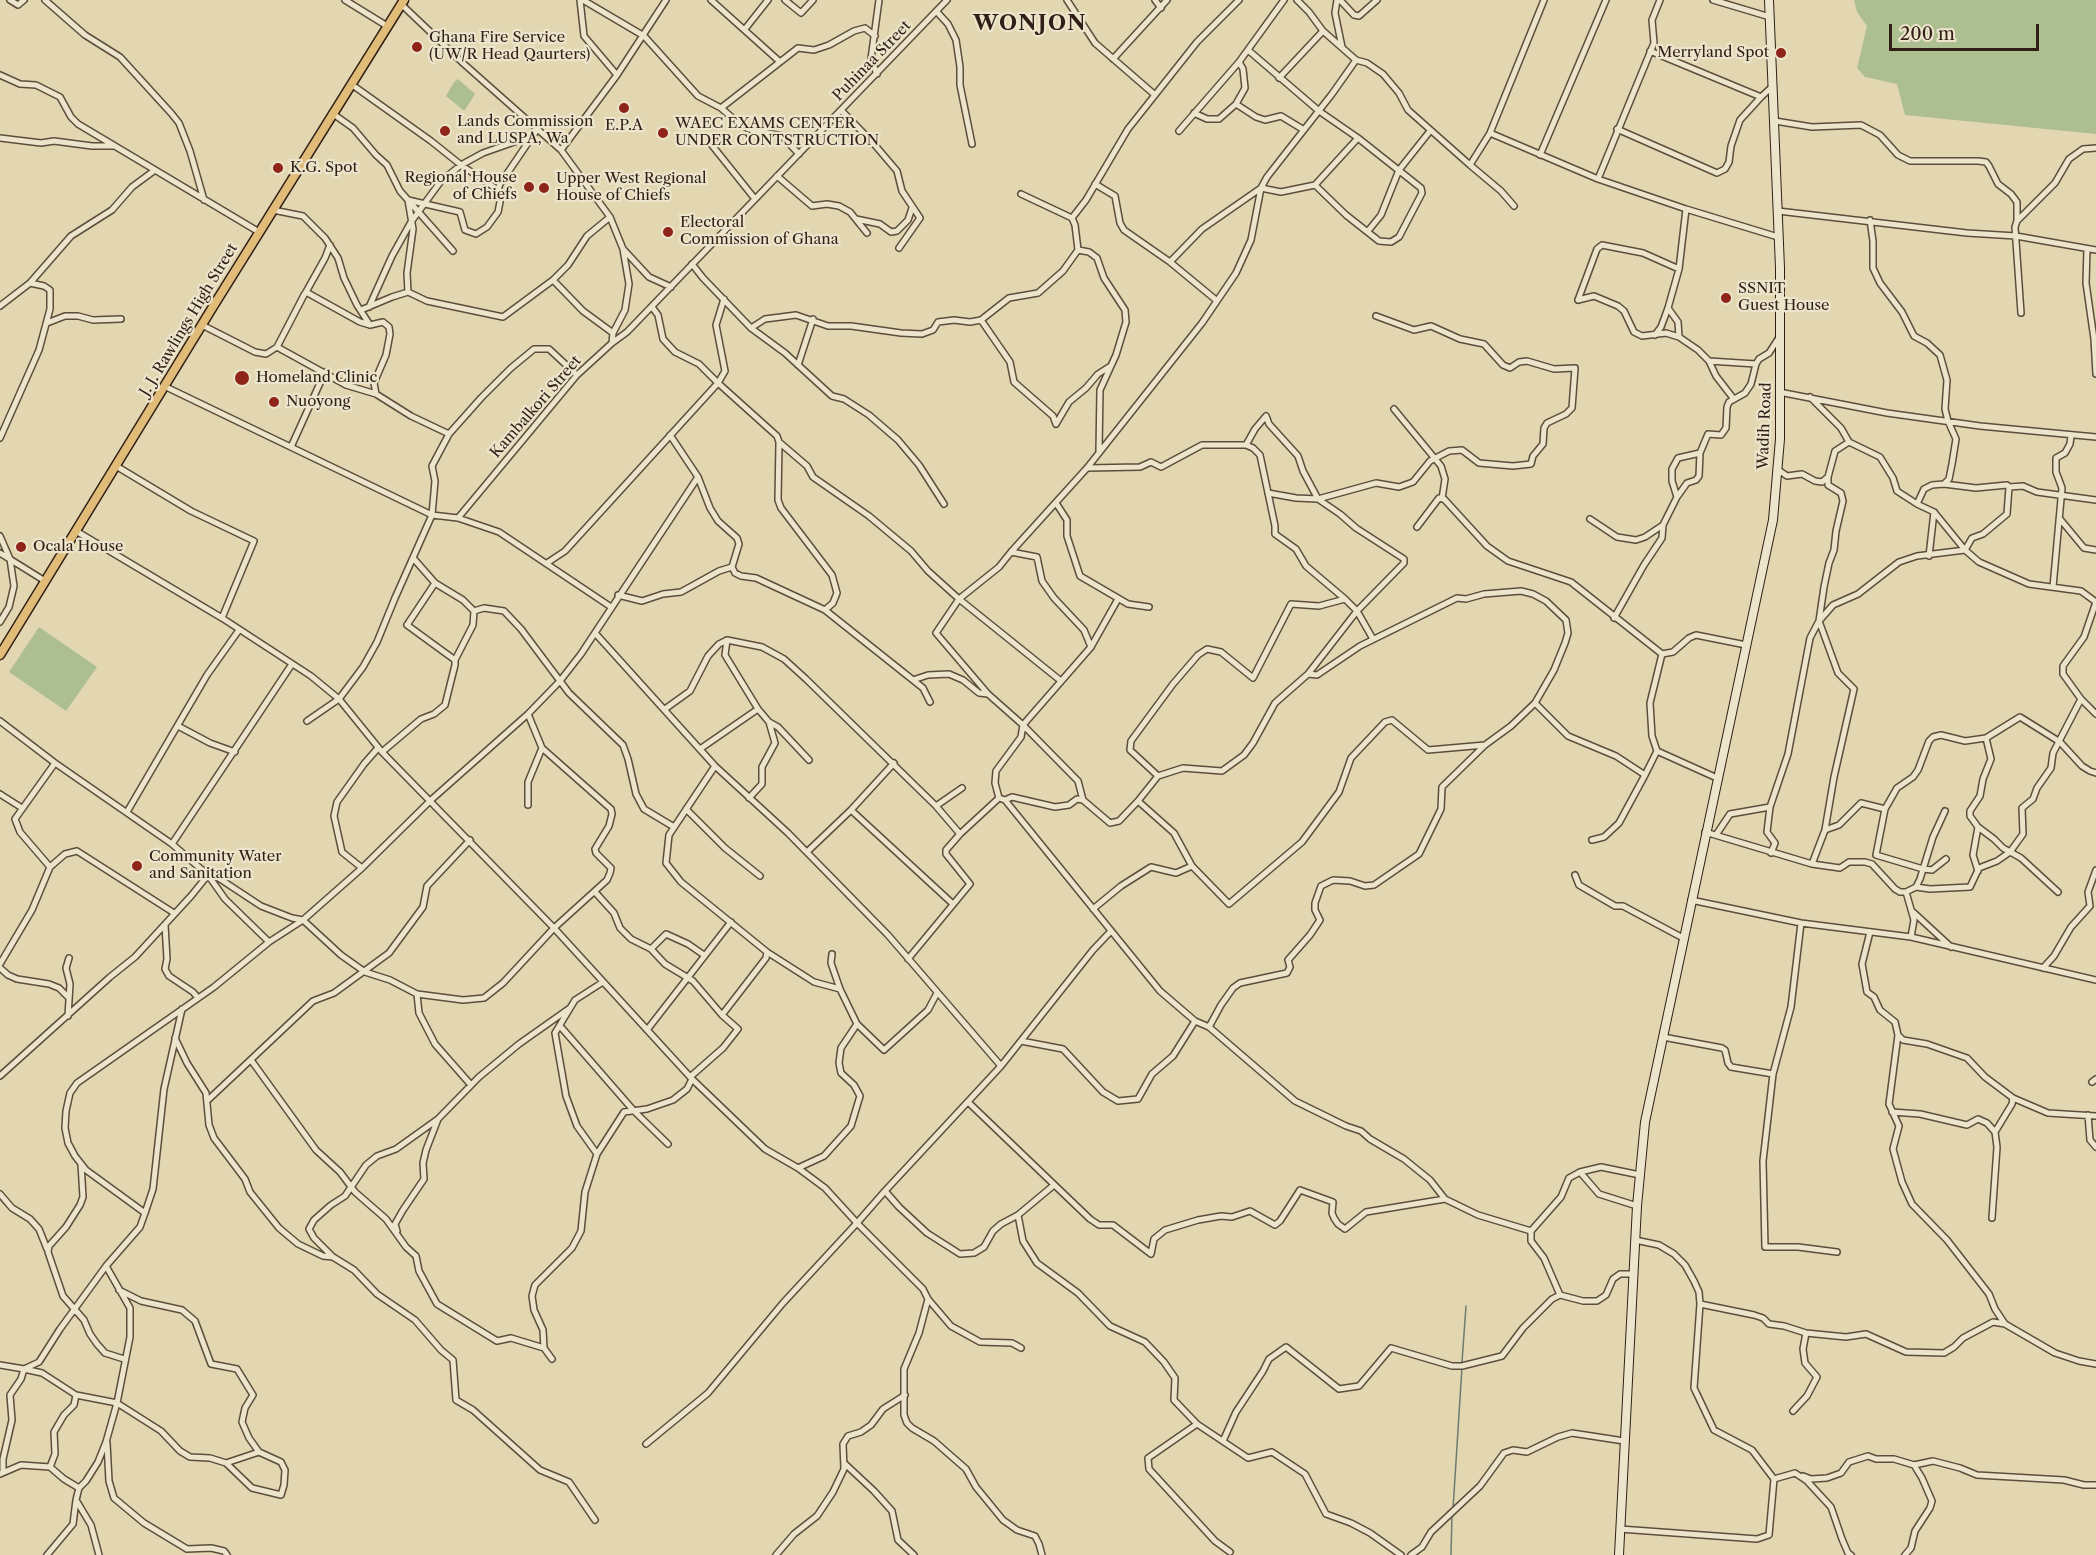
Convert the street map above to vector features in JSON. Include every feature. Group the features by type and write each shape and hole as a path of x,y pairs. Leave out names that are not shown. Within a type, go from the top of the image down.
{"main road":[{"name":"J. J. Rawlings High Street","path":"0,655 402,2"}],"street":[{"path":"10,0 18,5 24,0"},
{"path":"45,0 86,35 120,57 179,123 190,150 204,200"},
{"path":"345,0 387,26"},
{"path":"581,0 644,36 698,96 721,108 749,129 782,136 799,154"},
{"path":"581,0 584,36 617,75"},
{"path":"561,150 617,75 666,0"},
{"path":"711,0 779,61"},
{"path":"745,29 768,0"},
{"path":"785,0 801,13 813,0"},
{"name":"Puhinaa Street","path":"612,343 627,332 652,307 947,0"},
{"path":"1067,0 1095,43 1155,95"},
{"path":"1155,0 1161,8"},
{"path":"1113,59 1167,0"},
{"path":"1072,218 1128,129 1197,42 1239,0"},
{"path":"1179,131 1239,62 1284,0"},
{"path":"1297,0 1323,31 1356,60 1367,63 1383,74 1399,93 1408,110 1501,191 1514,206"},
{"path":"1342,47 1335,13 1339,0 1354,15 1359,16 1377,0"},
{"path":"1470,165 1490,133 1544,0"},
{"path":"1540,155 1606,0"},
{"path":"1598,179 1655,37 1652,20 1660,0"},
{"path":"1713,0 1770,17"},
{"name":"Wadih Road","path":"1618,1555 1637,1206 1645,1122 1773,520 1780,440 1780,268 1769,0"},
{"path":"877,74 871,59 878,1"},
{"path":"402,2 464,64 561,150 610,217 623,249 629,284 625,310 613,333 612,343"},
{"path":"937,12 948,24 956,40 960,85 972,144"},
{"path":"721,108 798,48 814,50 865,28 875,36"},
{"path":"1280,78 1323,31"},
{"path":"1248,50 1319,111 1358,138 1422,191 1399,237 1391,242 1379,241 1346,215 1316,185"},
{"path":"1650,51 1761,97"},
{"path":"1083,800 1078,781 1023,725 988,694 936,633 959,599 999,567 1087,468 1202,323 1236,273 1251,240 1261,189 1267,177 1356,60"},
{"path":"1194,113 1207,118 1219,119 1236,104 1245,88 1243,69 1239,62"},
{"path":"0,75 20,84 36,85 60,97 71,117 78,124 259,232"},
{"path":"351,84 498,190"},
{"path":"1617,129 1718,173 1725,169 1729,162 1731,146 1740,120 1774,85"},
{"path":"1236,104 1256,117 1265,120 1281,116 1304,130"},
{"path":"841,110 897,171 902,191 920,218 899,248"},
{"path":"332,113 353,128 387,165 400,191 453,251"},
{"path":"1775,121 1812,127 1861,125 1880,135 1898,155 1910,162 1986,162 1998,184 2017,202 2016,236 2021,313"},
{"path":"408,200 460,212 465,230 476,234 487,227 498,212 500,202 498,190 504,177 538,128"},
{"path":"1368,231 1381,215 1399,170 1430,131"},
{"path":"1490,133 1598,179 1778,237"},
{"path":"0,138 41,143 54,141 92,146 116,146"},
{"path":"1170,262 1202,229 1261,189 1281,192 1316,185 1358,138"},
{"path":"369,307 392,256 411,222 426,205 429,196 441,181 461,165 483,153 517,141 531,140"},
{"path":"711,144 755,199"},
{"path":"2017,221 2055,183 2069,159 2083,148 2096,148"},
{"path":"0,306 30,284 71,236 112,210 132,187 155,170"},
{"path":"777,176 812,206 827,204 839,206 856,219 867,233"},
{"path":"1095,184 1115,196 1120,224 1124,230 1170,262 1216,300"},
{"path":"751,328 765,319 796,315 828,326 851,326 922,334 933,330 938,322 981,320 1009,298 1038,293 1063,271 1078,250 1075,225 1072,218 1021,194"},
{"path":"408,200 412,229 407,273 408,292"},
{"path":"856,219 880,224 891,232 897,231 908,220 912,208"},
{"path":"1655,335 1661,327 1668,308 1679,269 1686,209"},
{"path":"273,210 303,216 330,245 338,258 344,278 370,325"},
{"path":"1778,211 1967,233 2016,236 2096,250"},
{"path":"360,310 408,292 427,301 503,317 553,280 568,265 587,236 610,217"},
{"path":"1870,220 1873,268 1880,282 1902,312 1914,336 1927,343 1940,355 1947,380 1945,409 1956,439 1949,479 1944,484"},
{"path":"202,325 255,352 266,354 277,347 330,245"},
{"path":"1679,269 1643,253 1602,245 1597,249 1578,300 1594,296 1624,310 1634,332 1642,336 1666,333 1679,337 1709,361 1716,376 1733,398"},
{"path":"623,249 649,277 671,286"},
{"path":"2087,249 2086,283 2095,339 2096,374"},
{"path":"1078,250 1089,252 1097,258 1104,278 1125,310 1126,322 1116,355 1100,390 1099,452"},
{"path":"692,264 751,328 798,365 832,396 844,399 869,415 898,440 919,465 944,504"},
{"path":"553,280 583,311 613,333"},
{"path":"0,438 39,350 50,309 50,290 44,286 30,284"},
{"path":"306,292 360,322 370,325 383,322 389,327 386,355 374,383 376,394"},
{"path":"547,563 565,551 718,383 725,370 716,324 724,299"},
{"path":"652,307 658,315 663,339 675,352 699,364 777,436 779,442 778,500 832,575 837,593 833,603 825,610"},
{"path":"1668,308 1678,322 1679,337"},
{"path":"47,323 65,316 78,316 93,320 121,319"},
{"path":"1268,493 1318,499 1377,483 1399,487 1413,482 1430,461 1449,451 1462,450 1479,463 1513,466 1531,464 1533,456 1543,444 1544,428 1547,423 1566,414 1572,408 1575,368 1554,369 1527,361 1519,362 1510,368 1503,365 1484,344 1460,339 1431,326 1414,330 1376,316"},
{"path":"798,365 813,319"},
{"path":"981,320 1010,362 1014,382 1053,416 1056,424 1069,402 1098,374 1109,367"},
{"path":"1614,618 1662,538 1663,525 1677,497 1688,483 1699,476 1700,453 1708,434 1721,435 1726,428 1727,407 1733,398 1744,393 1751,384 1756,364 1759,359 1769,353 1780,335"},
{"name":"Kambalkori Street","path":"458,518 577,375 612,343"},
{"path":"277,347 346,385 376,394 411,416 449,434"},
{"path":"307,721 339,699 363,667 377,642 432,515 435,481 432,466 449,434 489,391 534,349 549,349 577,375"},
{"path":"1709,361 1756,364"},
{"path":"291,447 325,372"},
{"path":"164,386 432,515 458,518 500,532 611,607"},
{"path":"1779,392 1887,413 2071,436 2096,437"},
{"path":"1809,398 1841,428 1849,441 1880,457 1893,478 1897,491 1934,512 1965,550 1979,562 2029,584 2081,591 2096,602 2084,637 2063,666 2063,674 2081,699 2096,714"},
{"path":"1394,409 1441,466 1445,479 1442,499"},
{"path":"908,959 970,884 946,854 946,850 960,834 1002,799 1012,797 1055,807 1069,805 1077,799 1083,800 1110,823 1119,821 1158,776 1183,768 1222,771 1244,755 1275,703 1308,674 1357,611 1404,563 1404,558 1356,528 1318,499 1298,456 1269,424 1266,416 1246,445"},
{"path":"670,435 698,477 710,508 718,521 737,538 739,544 732,567 735,573 756,579 825,610 923,688 930,702"},
{"path":"2053,587 2062,488 2056,472 2056,458 2065,453 2071,436"},
{"path":"1812,864 1825,830 1834,777 1854,689 1838,673 1819,621 1843,501 1841,493 1828,485 1828,477 1835,451 1849,441"},
{"path":"779,442 807,466 813,477 869,516 911,551 928,571 959,599 1060,681"},
{"path":"1087,468 1140,467 1151,462 1161,467 1202,445 1246,445 1253,448 1260,455 1275,534 1296,549 1306,566 1357,611 1373,639"},
{"path":"1677,497 1672,481 1672,469 1678,458 1700,453"},
{"path":"116,466 191,511 254,541 222,618"},
{"path":"1777,469 1787,476 1803,474 1815,482 1822,482 1828,477"},
{"path":"145,1213 81,1164 68,1143 65,1128 66,1111 70,1093 77,1083 214,987 269,942 303,920 362,868 431,800 528,714 560,681 595,633 698,477"},
{"path":"1917,504 1924,489 1932,485 1944,484 1960,487 2023,486 2037,492 2061,497 2096,500"},
{"path":"1965,550 1972,538 1983,534 2007,514 2009,487"},
{"path":"1417,527 1439,498 1442,499"},
{"path":"1442,499 1487,546 1508,561 1571,582 1662,654 1673,652 1696,634 1746,645"},
{"path":"1056,503 1067,520 1067,536 1080,576 1128,604 1149,607"},
{"path":"1929,555 1934,512"},
{"path":"1590,519 1617,537 1636,540 1663,525"},
{"path":"2060,519 2084,548 2096,550"},
{"path":"76,531 222,618 322,684 339,699 380,750 554,928 691,1078 765,1149 798,1168 825,1188 923,1289 928,1299 951,1326 980,1342 1012,1343 1021,1348"},
{"path":"0,536 10,559 14,586 5,616 0,622"},
{"path":"1771,853 1775,843 1767,832 1770,807 1788,754 1810,638 1819,621 1833,605 1858,594 1899,562 1965,550"},
{"path":"1011,552 1037,557 1042,580 1054,598 1084,630 1091,647"},
{"path":"0,553 45,581"},
{"path":"362,868 342,852 334,816 337,802 364,764 421,719 434,714 445,705 455,660 473,625 474,611 463,600 435,583 414,559"},
{"path":"618,596 642,601 663,594 681,592 719,571 732,567"},
{"path":"435,583 407,625 455,660"},
{"path":"1209,1027 1221,1005 1233,988 1240,983 1287,973 1290,967 1288,960 1320,920 1315,903 1321,886 1332,880 1350,881 1365,886 1374,885 1415,858 1441,809 1442,787 1485,745 1511,726 1535,703 1554,670 1568,633 1566,621 1554,608 1533,594 1521,591 1484,594 1466,599 1457,598 1373,639 1317,675 1308,674"},
{"path":"1118,599 1091,647 1023,725 1021,737 996,771 995,783 1002,799 1160,991 1195,1021 1209,1027 1295,1101 1346,1126 1362,1131 1370,1139 1404,1159 1430,1180 1445,1199 1478,1215 1531,1231"},
{"path":"1158,776 1131,750 1131,741 1173,684 1198,656 1207,649 1221,652 1253,678 1291,604 1319,606 1345,600"},
{"path":"474,611 484,608 504,611 521,629 560,681 588,713 606,726 623,745 636,794 644,809 674,827"},
{"path":"5,616 19,624"},
{"path":"127,812 207,675 239,630"},
{"path":"595,633 715,766 807,852 888,935 1001,1066"},
{"path":"665,709 690,690 708,656 727,640"},
{"path":"727,640 725,655 758,709 809,760"},
{"path":"727,640 762,647 784,659 894,764 960,834"},
{"path":"1592,840 1604,837 1619,823 1657,751 1652,735 1650,703 1662,654"},
{"path":"172,844 236,752 292,664"},
{"path":"913,680 928,675 949,674 963,680 979,693 988,694"},
{"path":"1705,832 1812,864 1840,868 1849,862 1872,864 1900,892 1916,887 1930,889 1970,887 1982,866 1997,861 2010,852 2023,834 2022,808 2033,799 2037,788 2049,773 2053,753 2081,699"},
{"path":"1535,703 1568,736 1616,756 1645,775"},
{"path":"700,749 758,709"},
{"path":"208,875 217,877 261,906 303,920 341,955 366,972 390,980 417,994 463,1000 484,998 503,983 554,928 595,892 607,880 610,873 610,868 595,849 609,826 611,809 542,748 528,714"},
{"path":"1872,864 1876,855 1885,809 1896,788 1913,777 1918,770 1929,741 1933,737 1941,735 1965,741 1986,738 2020,717 2060,742 2082,766 2096,773"},
{"path":"1138,801 1174,833 1192,866 1229,904 1302,842 1339,792 1352,758 1386,722 1392,720 1428,750 1485,745"},
{"path":"0,721 55,763 172,844 208,875 225,898 269,942"},
{"path":"749,798 762,784 762,767 775,743 769,722"},
{"path":"178,726 210,743 236,752"},
{"path":"1986,738 1991,759 1983,779 1980,796 1970,811 1970,816 1978,827 2021,858 2058,892"},
{"path":"528,806 528,782 542,748"},
{"path":"1657,751 1717,778"},
{"path":"50,867 20,832 15,819 55,763"},
{"path":"807,852 894,764"},
{"path":"715,766 669,835 666,863 681,882 767,952 813,982 840,989"},
{"path":"936,806 962,788"},
{"path":"0,794 22,808"},
{"path":"1825,830 1839,825 1861,803 1885,809"},
{"path":"1716,835 1730,814 1770,807"},
{"path":"686,809 725,848 760,876"},
{"path":"851,810 954,904"},
{"path":"1916,887 1933,837 1945,811"},
{"path":"1978,827 1973,855 1978,871"},
{"path":"208,1100 313,1001 334,993 366,972 389,953 423,907 427,886 470,840"},
{"path":"0,964 32,910 50,867 65,854 77,852 174,913"},
{"path":"1876,855 1932,870 1946,859"},
{"path":"1093,909 1121,886 1151,867 1176,873 1192,866"},
{"path":"2043,968 2054,956 2071,927 2090,906 2088,892 2096,870"},
{"path":"0,1076 135,957 208,875"},
{"path":"1575,875 1579,885 1615,906 1623,906 1683,938"},
{"path":"543,1348 543,1330 534,1310 532,1296 535,1285 556,1266 578,1240 584,1220 585,1192 597,1154 621,1119 622,1114 673,1100 687,1089 691,1078 723,1048 738,1029 722,1015 693,981 665,964 651,949 632,939 620,928 614,913 595,892"},
{"path":"1905,892 1913,912 1911,937"},
{"path":"1691,900 1801,923 1911,937 2096,980"},
{"path":"1913,912 1951,947"},
{"path":"646,1030 731,922"},
{"path":"1801,923 1791,1007 1773,1074 1763,1161 1765,1247 1798,1247 1838,1252"},
{"path":"165,925 167,959 165,969 169,975 198,998"},
{"path":"646,1444 708,1393 783,1303 1001,1066 1093,950 1112,931"},
{"path":"1870,932 1862,964 1867,992 1874,997 1880,1010 1894,1022 1898,1035 1889,1104 1899,1126 1893,1149 1902,1182 1912,1204 1947,1240 1975,1275 1989,1294 2005,1324"},
{"path":"651,949 666,934 688,944 704,956"},
{"path":"722,1015 766,958 767,952"},
{"path":"832,954 831,963 840,989 857,1024 884,1050 928,1010 937,993"},
{"path":"68,1016 70,984 66,968 69,958"},
{"path":"0,968 17,979 49,984 59,988 69,998"},
{"path":"597,1154 577,1126 566,1096 555,1033 574,1000 603,982"},
{"path":"59,988 70,984"},
{"path":"417,994 419,1013 435,1044 471,1084"},
{"path":"570,1008 519,1044 471,1084 438,1119 396,1149 377,1156 366,1165 345,1196 314,1220 309,1229 314,1238 333,1257 354,1270 377,1294 415,1320 441,1350 453,1360 456,1400 474,1410 540,1470 569,1482 595,1520"},
{"path":"80,1488 64,1479 50,1467 21,1466 2,1473 12,1420 10,1395 21,1379 24,1369 39,1362 106,1266 140,1227 153,1189 163,1098 182,1009"},
{"path":"1021,1041 1063,1049 1103,1092 1118,1101 1138,1099 1152,1074 1173,1056 1195,1021"},
{"path":"798,1168 824,1156 851,1126 860,1096 854,1085 841,1073 839,1064 841,1048 857,1024"},
{"path":"560,1026 634,1111 668,1144"},
{"path":"1898,1035 1903,1040 1927,1044 1967,1058 1985,1077 2013,1098 2048,1113 2096,1116"},
{"path":"1663,1037 1722,1048 1725,1050 1728,1064 1731,1067 1773,1074"},
{"path":"175,1038 187,1064 206,1093 209,1125 214,1138 245,1179 250,1192 279,1228 298,1244 323,1257 333,1257"},
{"path":"251,1060 316,1150 386,1219 406,1247 416,1256 419,1271 437,1304 496,1341 511,1338 543,1348 552,1359"},
{"path":"1995,1132 2012,1104 2013,1098"},
{"path":"968,1102 1090,1219 1099,1225 1113,1225 1151,1254 1154,1239 1165,1230 1198,1220 1221,1216 1232,1217 1250,1211 1275,1225 1300,1190 1334,1202 1332,1212 1334,1218 1345,1229 1366,1212 1445,1199"},
{"path":"1892,1112 1920,1114 1967,1125 1978,1119 1987,1123 1995,1132 1997,1147 1992,1218"},
{"path":"2088,1115 2090,1140 2096,1148"},
{"path":"397,1232 395,1224 424,1179 423,1163 426,1150 438,1119"},
{"path":"48,1249 66,1227 83,1197 81,1164"},
{"path":"1560,1295 1544,1258 1531,1241 1531,1231 1561,1197 1569,1178 1580,1172 1601,1167 1640,1175"},
{"path":"1580,1172 1599,1194 1637,1206"},
{"path":"885,1191 927,1233 960,1254 974,1253 984,1247 1001,1224 1018,1215 1054,1185"},
{"path":"0,1194 12,1208 30,1219 39,1229 48,1249 59,1288 84,1320 90,1334 105,1353 124,1359"},
{"path":"1018,1215 1018,1225 1023,1241 1037,1263 1078,1293 1110,1326 1145,1342 1175,1378 1174,1400 1197,1424 1248,1458 1272,1452 1305,1474 1326,1514 1370,1533 1401,1555"},
{"path":"1620,1529 1757,1539 1769,1535 1774,1479 1752,1450 1714,1430 1694,1388 1700,1304 1699,1292 1685,1265 1674,1254 1659,1245 1635,1240"},
{"path":"47,1555 73,1524 80,1488 98,1462 117,1403 130,1337 130,1308 106,1266"},
{"path":"1223,1441 1236,1412 1269,1359 1286,1347 1339,1389 1359,1386 1391,1348 1452,1366 1462,1366 1502,1356 1522,1328 1546,1302 1560,1295 1583,1301 1597,1301 1606,1295 1613,1279 1620,1274 1634,1274"},
{"path":"0,1365 42,1374 76,1395 117,1403 161,1431 180,1451 190,1457 210,1458 226,1463 252,1488 280,1495 284,1485 285,1470 281,1462 259,1452 249,1438 242,1422 245,1408 253,1395 237,1369 211,1364 195,1321 182,1310 141,1301 119,1290"},
{"path":"928,1299 919,1333 904,1369 904,1415 907,1423 966,1469 976,1486 1003,1520 1017,1530 1035,1536 1042,1555"},
{"path":"1700,1304 1754,1315 1763,1318 1769,1324 1806,1333 1846,1336 1866,1334 1906,1352 1944,1353 1978,1329 1993,1322 2005,1324 2055,1353 2096,1364"},
{"path":"1793,1412 1807,1396 1816,1377 1805,1363 1803,1349 1806,1333"},
{"path":"50,1467 56,1454 54,1432 64,1415 74,1405 76,1395"},
{"path":"776,1555 794,1534 817,1516 833,1492 844,1469 843,1444 848,1436 861,1432 871,1425 883,1409 904,1395"},
{"path":"1197,1424 1148,1458 1149,1469 1215,1541 1230,1552"},
{"path":"1412,1555 1422,1547 1431,1532 1480,1486 1504,1453 1513,1450 1527,1452 1572,1433 1624,1441"},
{"path":"106,1442 109,1481 114,1498 144,1523 187,1549 211,1548 224,1551 227,1555"},
{"path":"226,1463 259,1452"},
{"path":"1774,1479 1795,1473 1811,1479 1827,1478 1841,1473 1849,1462 1868,1456 1876,1459 1894,1459 1914,1465 1933,1461 1977,1475 2064,1480 2084,1485 2096,1485"},
{"path":"844,1463 892,1511 898,1540 914,1555"},
{"path":"1905,1555 1911,1548 1915,1531 1932,1501 1914,1465"},
{"path":"1795,1473 1807,1481 1831,1508 1842,1539 1851,1555"},
{"path":"76,1500 91,1524 97,1553"}],"green space":[{"path":"1854,0 2096,0 2096,134 1905,115 1897,84 1865,77 1857,68 1867,26 1857,12"},
{"path":"458,79 475,94 465,110 446,96"},
{"path":"39,627 97,667 66,711 9,672"}],"waterway":[{"path":"1462,1362 1466,1306"},
{"path":"1453,1509 1462,1367"},
{"path":"1451,1555 1452,1514"}],"place":[{"name":"Ghana Fire Service (UW/R Head Qaurters)","path":"417,47"},
{"name":"Merryland Spot","path":"1781,53"},
{"name":"E.P.A","path":"624,108"},
{"name":"Lands Commission and LUSPA, Wa","path":"445,131"},
{"name":"WAEC EXAMS CENTER UNDER CONTSTRUCTION","path":"663,133"},
{"name":"K.G. Spot","path":"278,168"},
{"name":"Regional House of Chiefs","path":"529,187"},
{"name":"Upper West Regional House of Chiefs","path":"544,188"},
{"name":"Electoral Commission of Ghana","path":"668,232"},
{"name":"SSNIT Guest House","path":"1726,298"},
{"name":"Homeland Clinic","path":"242,378"},
{"name":"Nuoyong","path":"274,402"},
{"name":"Ocala House","path":"21,547"},
{"name":"Community Water and Sanitation","path":"137,866"}],"district":[{"name":"WONJON","path":"1030,24"}]}
